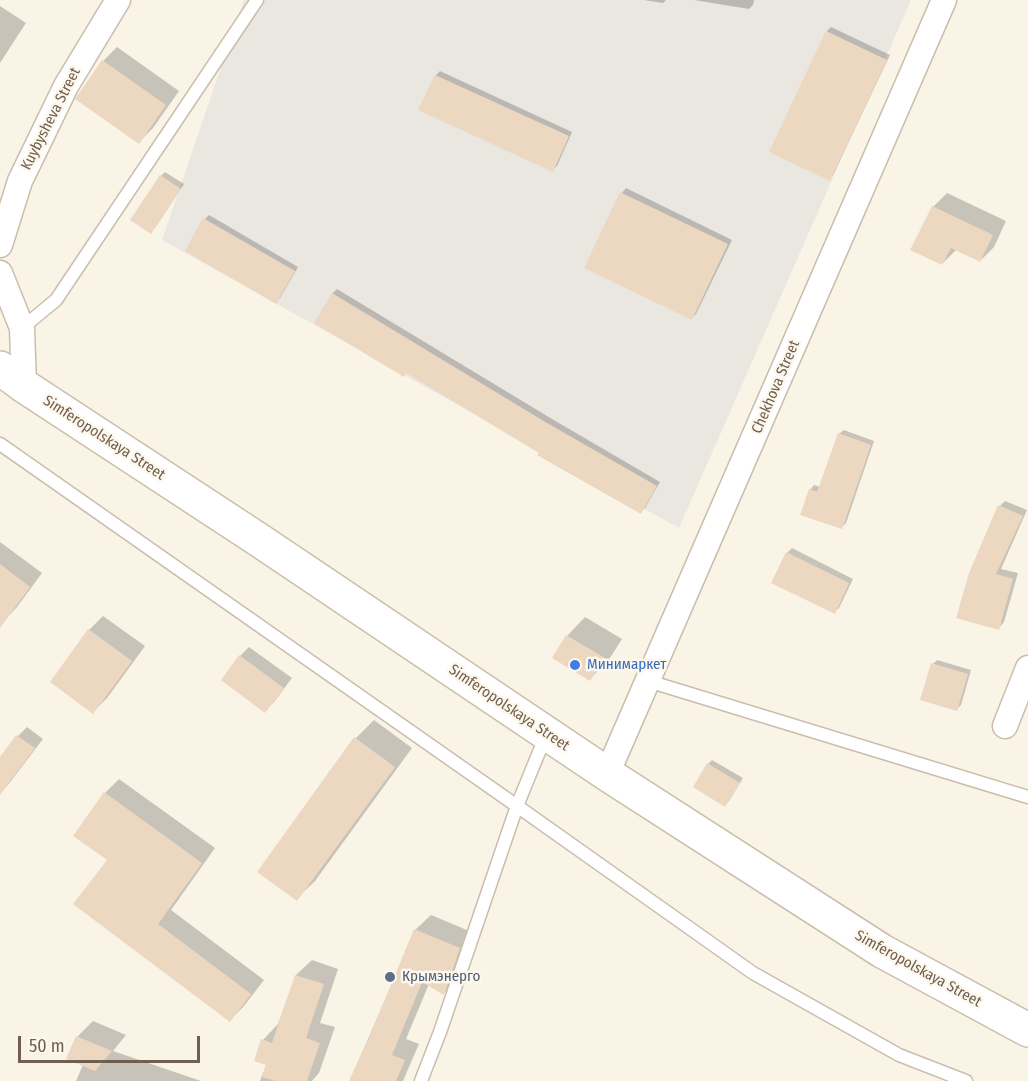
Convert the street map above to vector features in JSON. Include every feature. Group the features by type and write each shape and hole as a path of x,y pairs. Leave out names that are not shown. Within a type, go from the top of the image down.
{"main road":[{"name":"Simferopolskaya Street","path":"12,377 607,774 882,951 1028,1030"}],"street":[{"name":"Kuybysheva Street","path":"0,245 20,181 30,160 66,86 118,0"},
{"name":"Chekhova Street","path":"607,774 944,0"},
{"path":"2,282 22,328 12,377"},
{"path":"1005,726 1028,668"}],"lane":[{"path":"22,328 56,300 257,0"},
{"path":"0,444 753,973 899,1055 966,1081"},
{"path":"648,681 1028,797"},
{"path":"421,1081 517,806 546,733"}],"shaded area":[{"path":"244,0 911,0 679,528 162,240"}],"building":[{"path":"826,31 887,60 830,181 769,152"},
{"path":"102,60 166,105 139,144 75,99"},
{"path":"435,75 569,136 553,172 418,110"},
{"path":"160,175 181,189 151,234 130,220"},
{"path":"620,192 728,244 692,320 584,268"},
{"path":"932,206 993,235 980,262 951,248 942,265 910,250"},
{"path":"203,218 295,271 276,304 185,251"},
{"path":"332,293 547,423 657,486 641,514 537,455 539,453 406,373 404,377 314,323"},
{"path":"838,433 871,445 842,529 800,515 809,489 817,492"},
{"path":"998,505 1023,516 996,574 1013,579 999,630 956,618 969,573"},
{"path":"786,552 849,583 835,614 771,583"},
{"path":"0,564 30,587 0,628"},
{"path":"88,629 132,661 93,714 50,682"},
{"path":"566,635 605,658 590,681 552,658"},
{"path":"239,655 284,688 265,713 221,680"},
{"path":"931,663 968,674 957,711 920,700"},
{"path":"16,735 35,748 0,795 0,757"},
{"path":"354,737 395,767 297,901 257,872"},
{"path":"707,763 740,783 725,807 693,787"},
{"path":"104,792 202,863 158,924 251,994 230,1022 73,904 107,860 73,836"},
{"path":"414,929 460,948 444,995 422,982 392,1055 405,1060 396,1081 349,1081 367,1043"},
{"path":"295,975 324,984 306,1038 320,1043 307,1081 275,1081 262,1077 266,1065 254,1061 261,1039 272,1043"},
{"path":"76,1036 112,1051 95,1071 66,1059"}],"place":[{"name":"Минимаркет","path":"575,665"},
{"name":"Крымэнерго","path":"390,977"}]}
